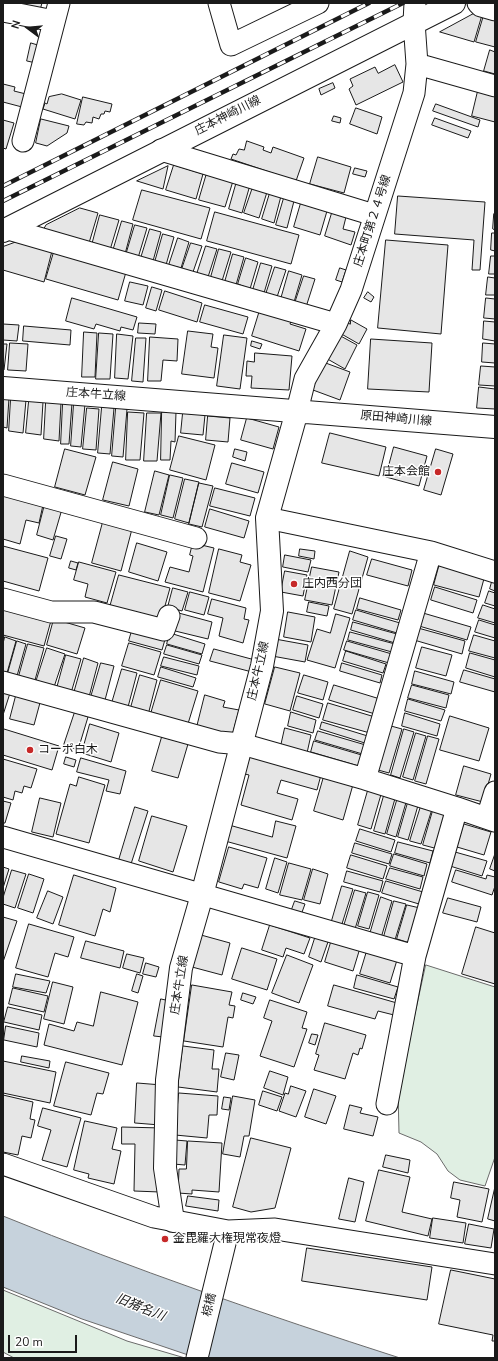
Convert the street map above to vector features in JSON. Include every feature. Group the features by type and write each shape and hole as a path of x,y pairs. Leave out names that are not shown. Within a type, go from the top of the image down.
{"main road":[{"name":"庄本神崎川線","path":"5,230 235,113 415,13 454,3"},
{"name":"庄本牛立線","path":"3,388 297,411 267,518 272,612 262,666 202,895 181,968 167,1080 165,1168 173,1221"},
{"name":"原田神崎川線","path":"297,411 495,427"}],"street":[{"path":"219,3 231,45 318,3"},
{"path":"478,3 481,6 495,10"},
{"path":"3,11 56,12 23,142"},
{"name":"庄本町第２４号線","path":"297,411 305,379 336,324 351,290 414,93 417,64 415,13"},
{"path":"417,64 495,86"},
{"path":"161,150 374,215"},
{"path":"5,230 336,324"},
{"path":"3,485 196,538"},
{"path":"267,518 431,552 495,572"},
{"path":"365,779 431,552"},
{"path":"3,599 51,612 94,612 164,630 169,616"},
{"path":"3,682 219,742 242,744 365,779 491,820 495,792"},
{"path":"387,1104 415,956 457,808"},
{"path":"3,837 415,956"},
{"path":"3,1164 154,1217 173,1221 228,1230 275,1229 495,1264"},
{"name":"椋橋","path":"197,1358 228,1230"}],"green space":[{"path":"426,965 495,987 495,1157 485,1186 460,1180 448,1171 437,1154 421,1142 399,1133 398,1092"},
{"path":"3,1290 127,1341 185,1358 14,1358 3,1352"}],"water":[{"name":"旧猪名川","path":"3,1216 52,1236 200,1291 400,1358 197,1358 82,1319 3,1287"}],"building":[{"path":"19,3 42,3 40,10"},
{"path":"475,13 482,15 474,42 440,32"},
{"path":"484,15 495,19 495,47 476,42"},
{"path":"31,43 41,46 36,63 27,61"},
{"path":"490,50 495,52 495,74 484,71"},
{"path":"395,65 403,82 356,105 349,89 353,86 350,79 375,67 378,73"},
{"path":"333,83 335,88 321,95 319,89"},
{"path":"3,84 15,87 14,91 26,94 22,107 3,102"},
{"path":"478,91 495,96 495,122 472,116"},
{"path":"62,94 81,100 75,119 43,109 45,103 47,104 49,97"},
{"path":"83,97 112,104 110,112 105,111 104,114 101,114 99,119 93,117 92,123 86,122 84,125 77,124"},
{"path":"436,104 480,120 478,127 433,111"},
{"path":"356,108 382,117 377,134 350,124"},
{"path":"334,116 341,118 340,123 332,121"},
{"path":"435,118 471,131 468,138 432,125"},
{"path":"41,119 69,126 67,133 47,146 36,143"},
{"path":"3,120 14,123 6,149 3,148"},
{"path":"247,141 264,147 263,150 271,153 273,147 304,158 296,181 231,159 233,154 236,155 239,149 244,150"},
{"path":"318,157 351,167 344,193 310,184"},
{"path":"174,165 203,174 196,199 166,190"},
{"path":"168,166 163,189 137,181"},
{"path":"355,168 367,171 365,177 353,174"},
{"path":"207,173 233,181 225,207 199,200"},
{"path":"237,181 250,185 242,213 229,209"},
{"path":"253,187 267,192 259,218 244,213"},
{"path":"142,190 210,208 201,239 133,220"},
{"path":"270,193 281,196 274,223 262,219"},
{"path":"398,196 485,202 480,270 472,270 474,240 395,234"},
{"path":"284,198 294,201 287,228 276,225"},
{"path":"301,203 327,211 320,235 294,227"},
{"path":"80,208 98,213 89,243 43,230 46,225"},
{"path":"215,212 299,235 291,264 207,241"},
{"path":"332,213 346,217 343,229 355,232 351,245 325,236"},
{"path":"494,214 495,215 495,230 493,229"},
{"path":"100,215 119,220 110,250 92,245"},
{"path":"122,221 133,224 125,254 113,251"},
{"path":"135,225 147,228 138,258 126,255"},
{"path":"150,229 161,232 153,261 141,258"},
{"path":"492,233 495,233 495,251 491,250"},
{"path":"163,234 174,237 166,265 155,262"},
{"path":"178,238 189,242 181,268 169,265"},
{"path":"386,240 448,245 441,334 378,328"},
{"path":"19,241 52,251 44,282 3,270 3,247"},
{"path":"191,243 202,246 193,272 182,269"},
{"path":"206,246 217,249 208,277 197,274"},
{"path":"219,249 231,252 222,281 211,277"},
{"path":"54,252 126,272 118,300 46,279"},
{"path":"233,254 244,257 236,285 225,282"},
{"path":"491,256 495,256 495,274 489,274"},
{"path":"246,258 258,262 250,289 238,284"},
{"path":"261,263 272,266 264,293 253,290"},
{"path":"275,267 286,270 277,297 266,294"},
{"path":"340,268 346,270 342,282 336,280"},
{"path":"289,271 302,275 294,302 281,299"},
{"path":"304,276 315,279 306,307 295,303"},
{"path":"488,277 495,278 495,295 486,295"},
{"path":"130,282 148,286 143,305 125,301"},
{"path":"152,287 162,290 156,311 146,308"},
{"path":"165,291 202,303 197,322 159,310"},
{"path":"368,292 374,297 371,302 364,298"},
{"path":"72,298 137,317 133,330 121,327 120,331 96,324 94,329 66,321"},
{"path":"486,298 495,299 495,319 484,318"},
{"path":"205,305 248,317 243,334 200,322"},
{"path":"260,310 291,321 290,324 306,329 299,351 252,336"},
{"path":"351,320 367,329 359,344 338,332 344,321 350,324"},
{"path":"484,321 495,322 495,341 483,339"},
{"path":"139,323 156,324 155,334 138,333"},
{"path":"3,324 19,325 17,341 3,340"},
{"path":"24,326 71,330 70,345 23,341"},
{"path":"188,331 213,334 211,347 218,348 214,378 182,374"},
{"path":"84,332 97,333 95,377 82,377"},
{"path":"99,333 113,334 110,379 96,379"},
{"path":"117,334 133,336 128,379 115,378"},
{"path":"337,334 357,345 345,369 324,357"},
{"path":"224,335 247,338 240,389 217,386"},
{"path":"150,337 178,339 177,361 163,360 161,381 148,381"},
{"path":"136,338 146,338 143,382 132,381"},
{"path":"371,339 432,343 429,392 368,389"},
{"path":"252,341 262,344 260,349 251,346"},
{"path":"10,343 28,344 26,371 8,370"},
{"path":"483,343 495,344 495,363 482,362"},
{"path":"3,344 7,344 4,370 3,370"},
{"path":"255,353 292,356 289,390 251,388 252,376 246,376 247,361 254,362"},
{"path":"323,362 350,372 340,400 313,390"},
{"path":"481,366 495,367 495,386 479,385"},
{"path":"479,387 495,389 495,409 477,408"},
{"path":"3,397 9,398 7,428 3,427"},
{"path":"11,398 26,400 23,433 9,431"},
{"path":"29,401 43,402 41,435 26,433"},
{"path":"46,402 61,403 59,441 44,439"},
{"path":"63,402 72,403 69,444 61,444"},
{"path":"74,403 85,404 81,447 71,446"},
{"path":"102,407 114,408 110,454 98,453"},
{"path":"87,408 99,409 96,450 83,449"},
{"path":"116,408 127,409 123,457 112,456"},
{"path":"128,412 144,413 140,460 126,460"},
{"path":"162,412 176,412 175,442 171,441 170,460 161,460"},
{"path":"147,413 161,413 157,461 144,461"},
{"path":"183,413 205,415 203,435 181,433"},
{"path":"208,416 230,418 228,442 206,440"},
{"path":"247,418 279,427 273,449 241,440"},
{"path":"330,433 386,447 379,476 322,463"},
{"path":"179,436 215,445 206,480 170,470"},
{"path":"394,447 427,456 419,486 386,477"},
{"path":"65,449 96,457 85,495 55,487"},
{"path":"235,449 247,452 245,461 233,457"},
{"name":"庄本会館","path":"436,449 453,454 441,495 424,490"},
{"path":"113,462 138,469 129,506 103,500"},
{"path":"232,463 264,472 258,493 226,484"},
{"path":"155,471 169,475 159,515 145,512"},
{"path":"170,475 183,478 173,518 161,515"},
{"path":"185,479 199,482 189,523 175,519"},
{"path":"199,483 213,486 202,527 189,524"},
{"path":"215,488 255,498 250,516 210,506"},
{"path":"3,495 43,505 39,523 26,520 20,544 3,539"},
{"path":"45,504 62,509 53,540 37,535"},
{"path":"210,509 249,521 244,538 205,527"},
{"path":"103,522 132,529 121,571 92,563"},
{"path":"56,536 67,539 61,559 50,556"},
{"path":"137,543 167,552 158,581 129,572"},
{"path":"193,543 214,548 203,592 165,582 170,567 189,572 193,556 190,555"},
{"path":"3,546 48,558 39,591 3,581"},
{"path":"219,549 242,555 240,562 251,565 240,601 209,593"},
{"path":"300,549 315,551 314,559 299,556"},
{"path":"350,551 368,557 352,614 334,609"},
{"path":"285,555 311,560 308,572 283,567"},
{"path":"372,559 412,570 408,586 367,575"},
{"path":"71,561 78,563 76,570 69,568"},
{"path":"79,562 116,572 107,603 85,597 88,584 74,580"},
{"path":"440,563 485,575 479,597 434,585"},
{"path":"312,567 339,572 332,605 305,600"},
{"name":"庄内西分団","path":"285,571 307,575 303,596 281,592"},
{"path":"119,575 170,588 161,620 110,607"},
{"path":"493,578 495,578 495,591 490,589"},
{"path":"435,587 477,600 473,613 431,600"},
{"path":"173,588 188,592 182,611 168,607"},
{"path":"489,591 495,593 495,606 485,603"},
{"path":"190,592 209,597 204,615 185,610"},
{"path":"360,598 401,610 398,620 357,609"},
{"path":"212,599 246,608 244,619 249,620 243,643 219,636 223,618 208,614"},
{"path":"309,602 329,606 327,616 307,612"},
{"path":"3,604 52,617 44,646 3,635"},
{"path":"483,605 495,609 495,623 478,618"},
{"path":"356,610 400,623 397,633 353,620"},
{"path":"175,612 212,622 208,639 171,630"},
{"path":"288,612 315,617 311,642 284,637"},
{"path":"423,613 471,627 467,640 419,626"},
{"path":"336,614 350,618 335,668 307,660 317,629 330,633"},
{"path":"54,619 85,628 77,654 47,645"},
{"path":"479,620 495,625 495,638 475,632"},
{"path":"353,622 397,634 395,643 351,630"},
{"path":"133,627 166,636 162,650 129,641"},
{"path":"418,628 465,641 462,654 414,640"},
{"path":"350,632 395,644 392,652 348,640"},
{"path":"170,633 205,644 202,654 167,644"},
{"path":"474,635 495,641 495,658 469,651"},
{"path":"5,637 16,641 7,673 3,672 3,644"},
{"path":"275,639 308,645 305,662 272,656"},
{"path":"17,641 26,644 17,676 8,673"},
{"path":"347,641 392,654 389,663 344,650"},
{"path":"129,643 161,652 154,675 122,666"},
{"path":"28,644 44,648 35,680 19,676"},
{"path":"167,645 202,655 199,664 164,654"},
{"path":"422,647 452,655 446,676 416,668"},
{"path":"47,648 65,654 54,687 36,682"},
{"path":"214,649 255,660 252,672 210,661"},
{"path":"346,651 386,664 383,673 343,661"},
{"path":"470,653 495,660 495,677 466,668"},
{"path":"66,655 81,659 71,693 57,688"},
{"path":"164,657 199,666 197,675 161,666"},
{"path":"84,658 98,663 89,697 74,693"},
{"path":"101,663 114,666 105,700 91,697"},
{"path":"342,663 382,675 380,683 340,671"},
{"path":"161,667 196,678 193,687 158,677"},
{"path":"275,667 300,673 290,711 265,704"},
{"path":"122,669 137,673 128,707 112,703"},
{"path":"464,670 495,679 495,692 460,682"},
{"path":"415,671 454,682 451,694 412,684"},
{"path":"140,675 157,680 148,715 130,711"},
{"path":"304,675 328,682 323,700 298,693"},
{"path":"161,680 198,691 187,727 150,717"},
{"path":"334,685 380,699 375,714 329,700"},
{"path":"412,685 449,695 446,708 408,698"},
{"path":"3,688 11,690 3,715"},
{"path":"17,692 41,699 34,725 10,719"},
{"path":"205,695 225,701 223,707 239,710 232,736 197,727"},
{"path":"297,696 323,704 319,718 293,710"},
{"path":"408,699 445,710 441,721 405,711"},
{"path":"328,703 375,717 370,733 323,720"},
{"path":"75,712 88,717 78,750 64,745"},
{"path":"291,712 316,720 313,733 288,726"},
{"path":"405,713 440,724 437,736 402,726"},
{"path":"450,716 489,728 479,761 440,750"},
{"path":"322,722 371,737 368,744 320,729"},
{"path":"90,724 119,733 111,762 82,753"},
{"path":"391,726 402,729 389,773 378,770"},
{"path":"285,728 311,735 307,753 281,746"},
{"name":"コーポ白木","path":"4,729 59,746 52,770 3,755"},
{"path":"404,729 414,732 400,778 391,775"},
{"path":"318,731 369,746 366,755 315,740"},
{"path":"416,733 426,736 413,780 403,777"},
{"path":"428,736 439,739 426,784 415,781"},
{"path":"162,737 188,744 178,778 152,771"},
{"path":"314,741 365,756 362,767 311,752"},
{"path":"252,751 322,771 317,790 281,780 277,793 298,799 292,820 241,805 249,775 245,774"},
{"path":"66,757 76,760 74,767 64,764"},
{"path":"81,758 126,771 120,794 106,791 109,780 77,772"},
{"path":"3,759 37,769 31,788 24,786 22,793 15,791 13,800 3,797"},
{"path":"464,766 491,774 483,802 456,795"},
{"path":"325,773 354,781 343,820 314,811"},
{"path":"79,777 105,785 89,843 56,834 70,784 76,786"},
{"path":"369,787 382,791 371,829 358,825"},
{"path":"385,792 396,795 385,834 374,831"},
{"path":"398,797 407,799 396,837 387,834"},
{"path":"40,798 61,803 53,837 32,832"},
{"path":"409,799 419,802 408,840 398,837"},
{"path":"3,801 11,803 5,823 3,823"},
{"path":"422,803 433,806 421,844 410,841"},
{"path":"135,807 148,811 131,864 119,860"},
{"path":"434,807 448,814 438,849 423,845"},
{"path":"152,816 187,826 173,872 139,861"},
{"path":"276,821 296,826 287,858 225,841 229,825 272,837"},
{"path":"464,824 491,832 484,855 457,847"},
{"path":"360,829 395,840 391,852 356,841"},
{"path":"398,842 433,851 430,863 395,853"},
{"path":"355,843 392,854 389,864 352,853"},
{"path":"229,847 267,858 258,888 244,884 242,889 219,882"},
{"path":"455,852 487,861 482,876 450,866"},
{"path":"394,854 427,864 424,876 390,866"},
{"path":"495,854 495,871 490,869"},
{"path":"351,855 387,866 383,879 347,868"},
{"path":"275,858 287,862 278,893 266,889"},
{"path":"289,863 311,869 302,900 280,895"},
{"path":"3,867 9,869 3,888"},
{"path":"390,868 423,877 420,889 386,879"},
{"path":"313,869 328,874 320,904 304,900"},
{"path":"12,870 26,874 15,908 3,904 3,898"},
{"path":"456,870 486,879 487,875 495,877 495,886 492,895 452,882"},
{"path":"347,871 383,881 380,892 344,882"},
{"path":"29,874 44,879 33,913 18,908"},
{"path":"74,875 116,888 110,912 103,909 95,936 59,925"},
{"path":"386,881 423,892 419,904 382,893"},
{"path":"342,886 353,889 341,927 331,924"},
{"path":"355,890 366,893 355,929 344,926"},
{"path":"48,891 63,897 53,924 37,918"},
{"path":"368,892 379,895 369,929 358,926"},
{"path":"381,897 392,901 381,938 370,934"},
{"path":"448,898 481,907 477,922 443,913"},
{"path":"295,901 305,904 301,915 291,912"},
{"path":"394,901 406,904 394,943 383,940"},
{"path":"407,905 420,908 410,943 397,939"},
{"path":"3,917 17,921 3,962"},
{"path":"29,924 74,937 68,957 55,953 48,977 16,968"},
{"path":"270,925 310,938 304,954 286,948 283,957 262,950"},
{"path":"476,927 495,933 495,984 462,974"},
{"path":"201,935 230,943 222,975 192,967"},
{"path":"316,935 329,939 321,962 309,957"},
{"path":"332,939 360,948 353,971 325,962"},
{"path":"86,941 124,951 120,968 81,958"},
{"path":"242,948 277,959 267,990 232,979"},
{"path":"367,951 397,960 390,983 360,974"},
{"path":"127,954 144,958 140,973 123,968"},
{"path":"287,955 313,965 299,1003 272,993"},
{"path":"146,963 159,967 156,977 143,974"},
{"path":"16,974 50,981 46,993 13,987"},
{"path":"137,974 143,976 138,993 132,991"},
{"path":"357,975 398,987 394,999 354,988"},
{"path":"53,982 73,987 64,1024 44,1019"},
{"path":"192,985 232,992 229,1005 235,1006 233,1018 228,1017 223,1047 184,1041"},
{"path":"334,985 397,1003 394,1015 378,1011 375,1019 328,1006"},
{"path":"13,988 48,996 44,1012 9,1004"},
{"path":"101,992 138,1002 122,1065 44,1045 49,1024 74,1031 77,1022 93,1026"},
{"path":"243,993 256,997 253,1004 241,1000"},
{"path":"161,999 170,1001 163,1037 154,1036"},
{"path":"270,1000 307,1012 302,1028 307,1029 294,1067 260,1056 272,1021 264,1018"},
{"path":"8,1007 42,1015 39,1030 4,1022"},
{"path":"325,1023 366,1035 362,1049 360,1048 358,1055 353,1053 345,1079 314,1070 319,1055 316,1054"},
{"path":"6,1026 39,1033 37,1047 4,1040"},
{"path":"312,1034 318,1035 315,1045 309,1043"},
{"path":"183,1046 214,1050 212,1069 219,1069 217,1092 178,1087"},
{"path":"226,1053 239,1055 234,1080 221,1077"},
{"path":"22,1056 50,1061 49,1068 21,1062"},
{"path":"3,1061 56,1072 50,1103 3,1093"},
{"path":"66,1062 109,1073 103,1094 97,1093 91,1115 54,1106"},
{"path":"270,1071 288,1077 283,1095 264,1088"},
{"path":"137,1083 162,1085 160,1125 135,1123"},
{"path":"291,1086 306,1091 296,1117 279,1111 285,1093 288,1094"},
{"path":"314,1089 336,1096 326,1124 305,1117"},
{"path":"263,1091 282,1097 277,1111 259,1105"},
{"path":"179,1093 218,1096 217,1115 209,1115 207,1138 175,1135"},
{"path":"3,1095 33,1102 30,1119 35,1120 31,1138 22,1136 18,1155 3,1152"},
{"path":"233,1096 255,1100 249,1136 244,1136 240,1157 223,1154"},
{"path":"224,1097 231,1098 229,1110 222,1109"},
{"path":"350,1105 362,1108 360,1113 378,1117 373,1136 344,1129"},
{"path":"43,1108 81,1118 67,1167 42,1160 51,1130 38,1126"},
{"path":"85,1121 117,1128 112,1149 121,1151 114,1184 88,1178 89,1174 74,1170"},
{"path":"122,1127 162,1128 160,1192 134,1191 135,1144 122,1144"},
{"path":"251,1138 291,1148 275,1208 251,1212 233,1207"},
{"path":"175,1140 187,1141 185,1165 173,1164"},
{"path":"188,1141 222,1143 219,1192 192,1190 192,1194 178,1193 179,1169 186,1169"},
{"path":"386,1155 410,1160 408,1173 383,1167"},
{"path":"379,1170 410,1177 402,1212 432,1219 428,1236 366,1221"},
{"path":"349,1178 364,1182 355,1222 339,1219"},
{"path":"454,1182 489,1189 482,1222 457,1217 460,1200 451,1198"},
{"path":"495,1187 495,1221 488,1219"},
{"path":"188,1196 219,1200 218,1211 186,1206"},
{"path":"433,1218 466,1223 463,1243 430,1238"},
{"path":"469,1224 494,1229 491,1248 465,1244"},
{"path":"307,1248 432,1267 427,1300 302,1281"},
{"path":"451,1270 495,1279 495,1341 492,1341 493,1335 439,1324"}],"railway":[{"path":"3,186 369,3"},
{"path":"3,201 403,3"}],"place":[{"name":"庄本会館","path":"438,472"},
{"name":"庄内西分団","path":"294,584"},
{"name":"コーポ白木","path":"30,750"},
{"name":"金毘羅大権現常夜燈","path":"165,1239"}]}
